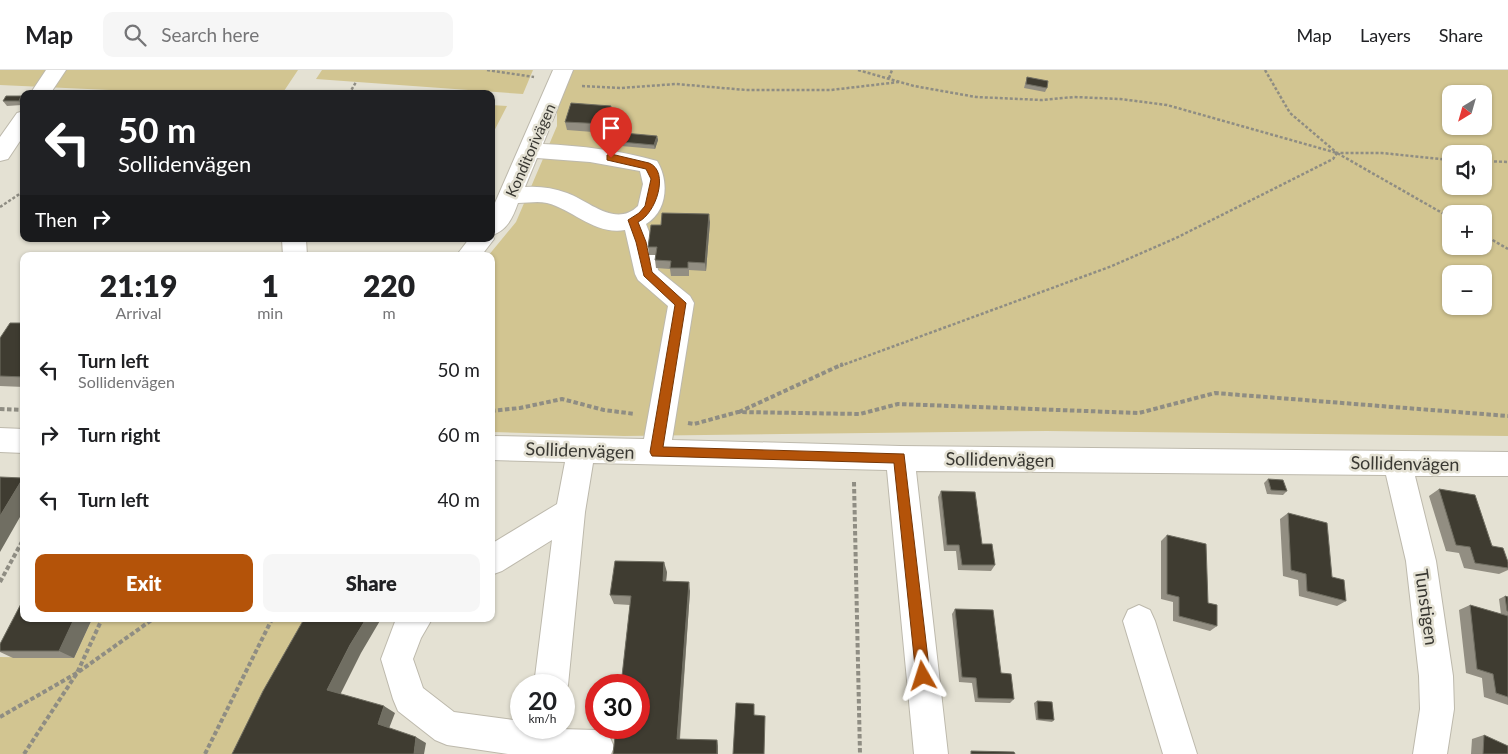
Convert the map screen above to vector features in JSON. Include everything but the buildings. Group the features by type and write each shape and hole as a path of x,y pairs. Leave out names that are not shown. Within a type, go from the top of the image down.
{"street":[{"path":"43,90 56,70"},
{"name":"Konditorivägen","path":"495,223 502,215 561,76"},
{"path":"0,154 20,124"},
{"path":"510,195 549,196 600,220 612,223 625,223 643,216 649,207 655,179 649,166 630,160 572,152 529,152"},
{"path":"632,220 641,242 647,274 681,303 656,452"},
{"path":"471,252 480,242"},
{"path":"0,440 20,441"},
{"name":"Sollidenvägen","path":"495,448 900,458 1508,464"},
{"path":"552,674 570,512 581,450"},
{"path":"900,458 931,754"},
{"name":"Tunstigen","path":"1397,462 1421,561 1436,676 1437,709 1430,754"},
{"path":"495,559 570,512"},
{"path":"1139,621 1180,754"},
{"path":"414,622 408,629 397,659 410,700 448,728 510,732"},
{"path":"566,739 597,747"}],"path":[{"path":"487,70 561,76 621,88 676,84 756,90 830,90 902,82"},
{"path":"858,70 902,82 976,97 1042,100 1074,98 1120,99 1167,106 1337,152 1382,153 1442,159"},
{"path":"889,78 892,70"},
{"path":"1265,70 1290,113 1337,152 1442,213"},
{"path":"351,90 356,82"},
{"path":"495,411 520,408 562,399 604,410 694,424 738,412 779,390 875,350 1081,278 1191,230 1333,160 1337,152"},
{"path":"1492,161 1508,162"},
{"path":"0,207 20,194"},
{"path":"1492,240 1508,249"},
{"path":"738,412 860,414 898,404 1139,413 1215,393 1508,416"},
{"path":"0,409 20,410"},
{"path":"854,482 860,754"},
{"path":"0,582 20,545"},
{"path":"24,754 77,673 101,622"},
{"path":"0,717 77,673 150,622"},
{"path":"205,754 271,622"}],"shaded area":[{"path":"0,70 298,70 285,90 109,90 0,85"},
{"path":"322,70 533,70 523,94 495,92 495,90 468,90 316,79"},
{"path":"563,70 1508,70 1508,436 1047,431 624,436 495,432 495,252 491,252 516,222 557,126 557,88"},
{"path":"495,105 507,106 495,129"},
{"path":"91,622 318,622 250,754 0,754 0,657 74,658"}],"route":[{"path":"611,158 630,160 649,166 655,179 649,207 643,216 632,220 641,242 647,274 681,303 656,452 900,458 923,676"}]}
